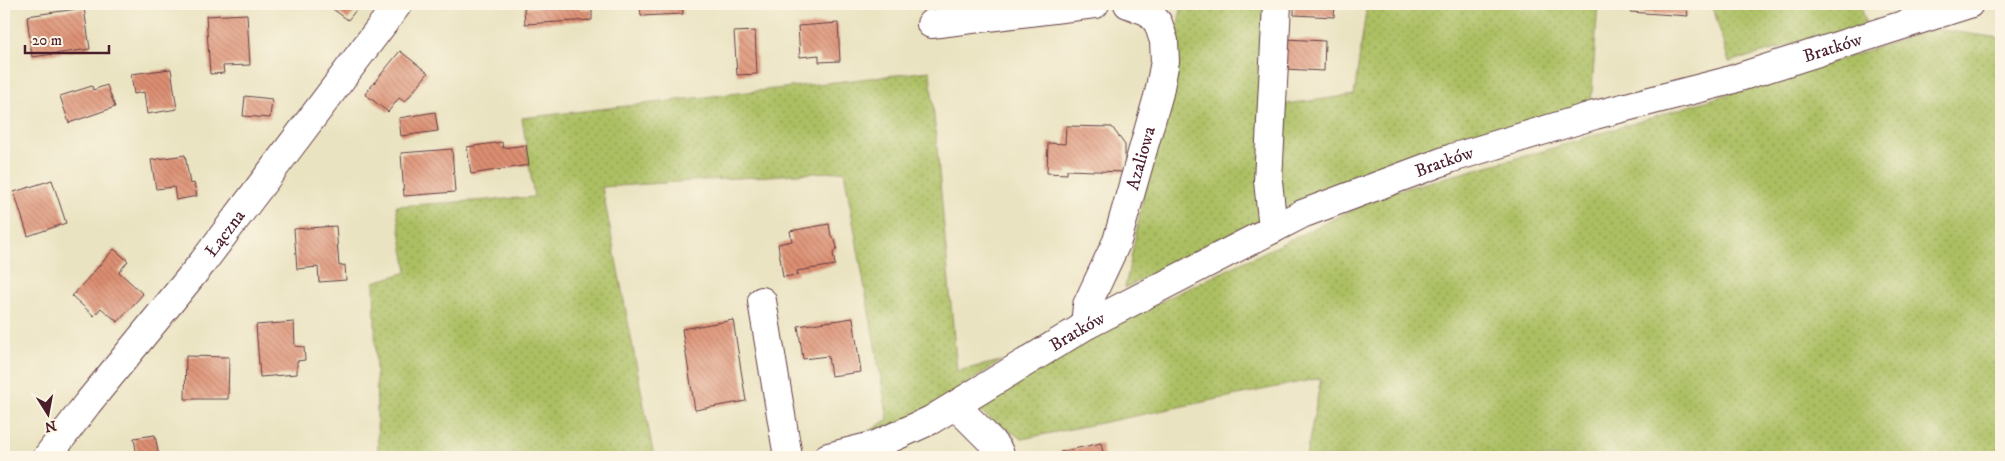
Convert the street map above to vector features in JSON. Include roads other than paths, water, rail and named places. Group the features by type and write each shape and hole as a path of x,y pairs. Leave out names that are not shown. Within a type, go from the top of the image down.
{"street":[{"name":"Łączna","path":"47,457 87,404 203,262 398,4"},
{"path":"931,24 1095,4"},
{"name":"Azaliowa","path":"1085,326 1087,305 1117,241 1160,93 1165,61 1164,41 1158,23 1149,12 1128,4"},
{"path":"1273,229 1268,181 1277,4"},
{"name":"Bratków","path":"828,457 876,445 900,436 956,406 1085,326 1302,214 1452,158 1595,115 1724,82 1969,4"},
{"path":"762,301 788,457"},
{"path":"956,406 991,441 1001,457"}]}
